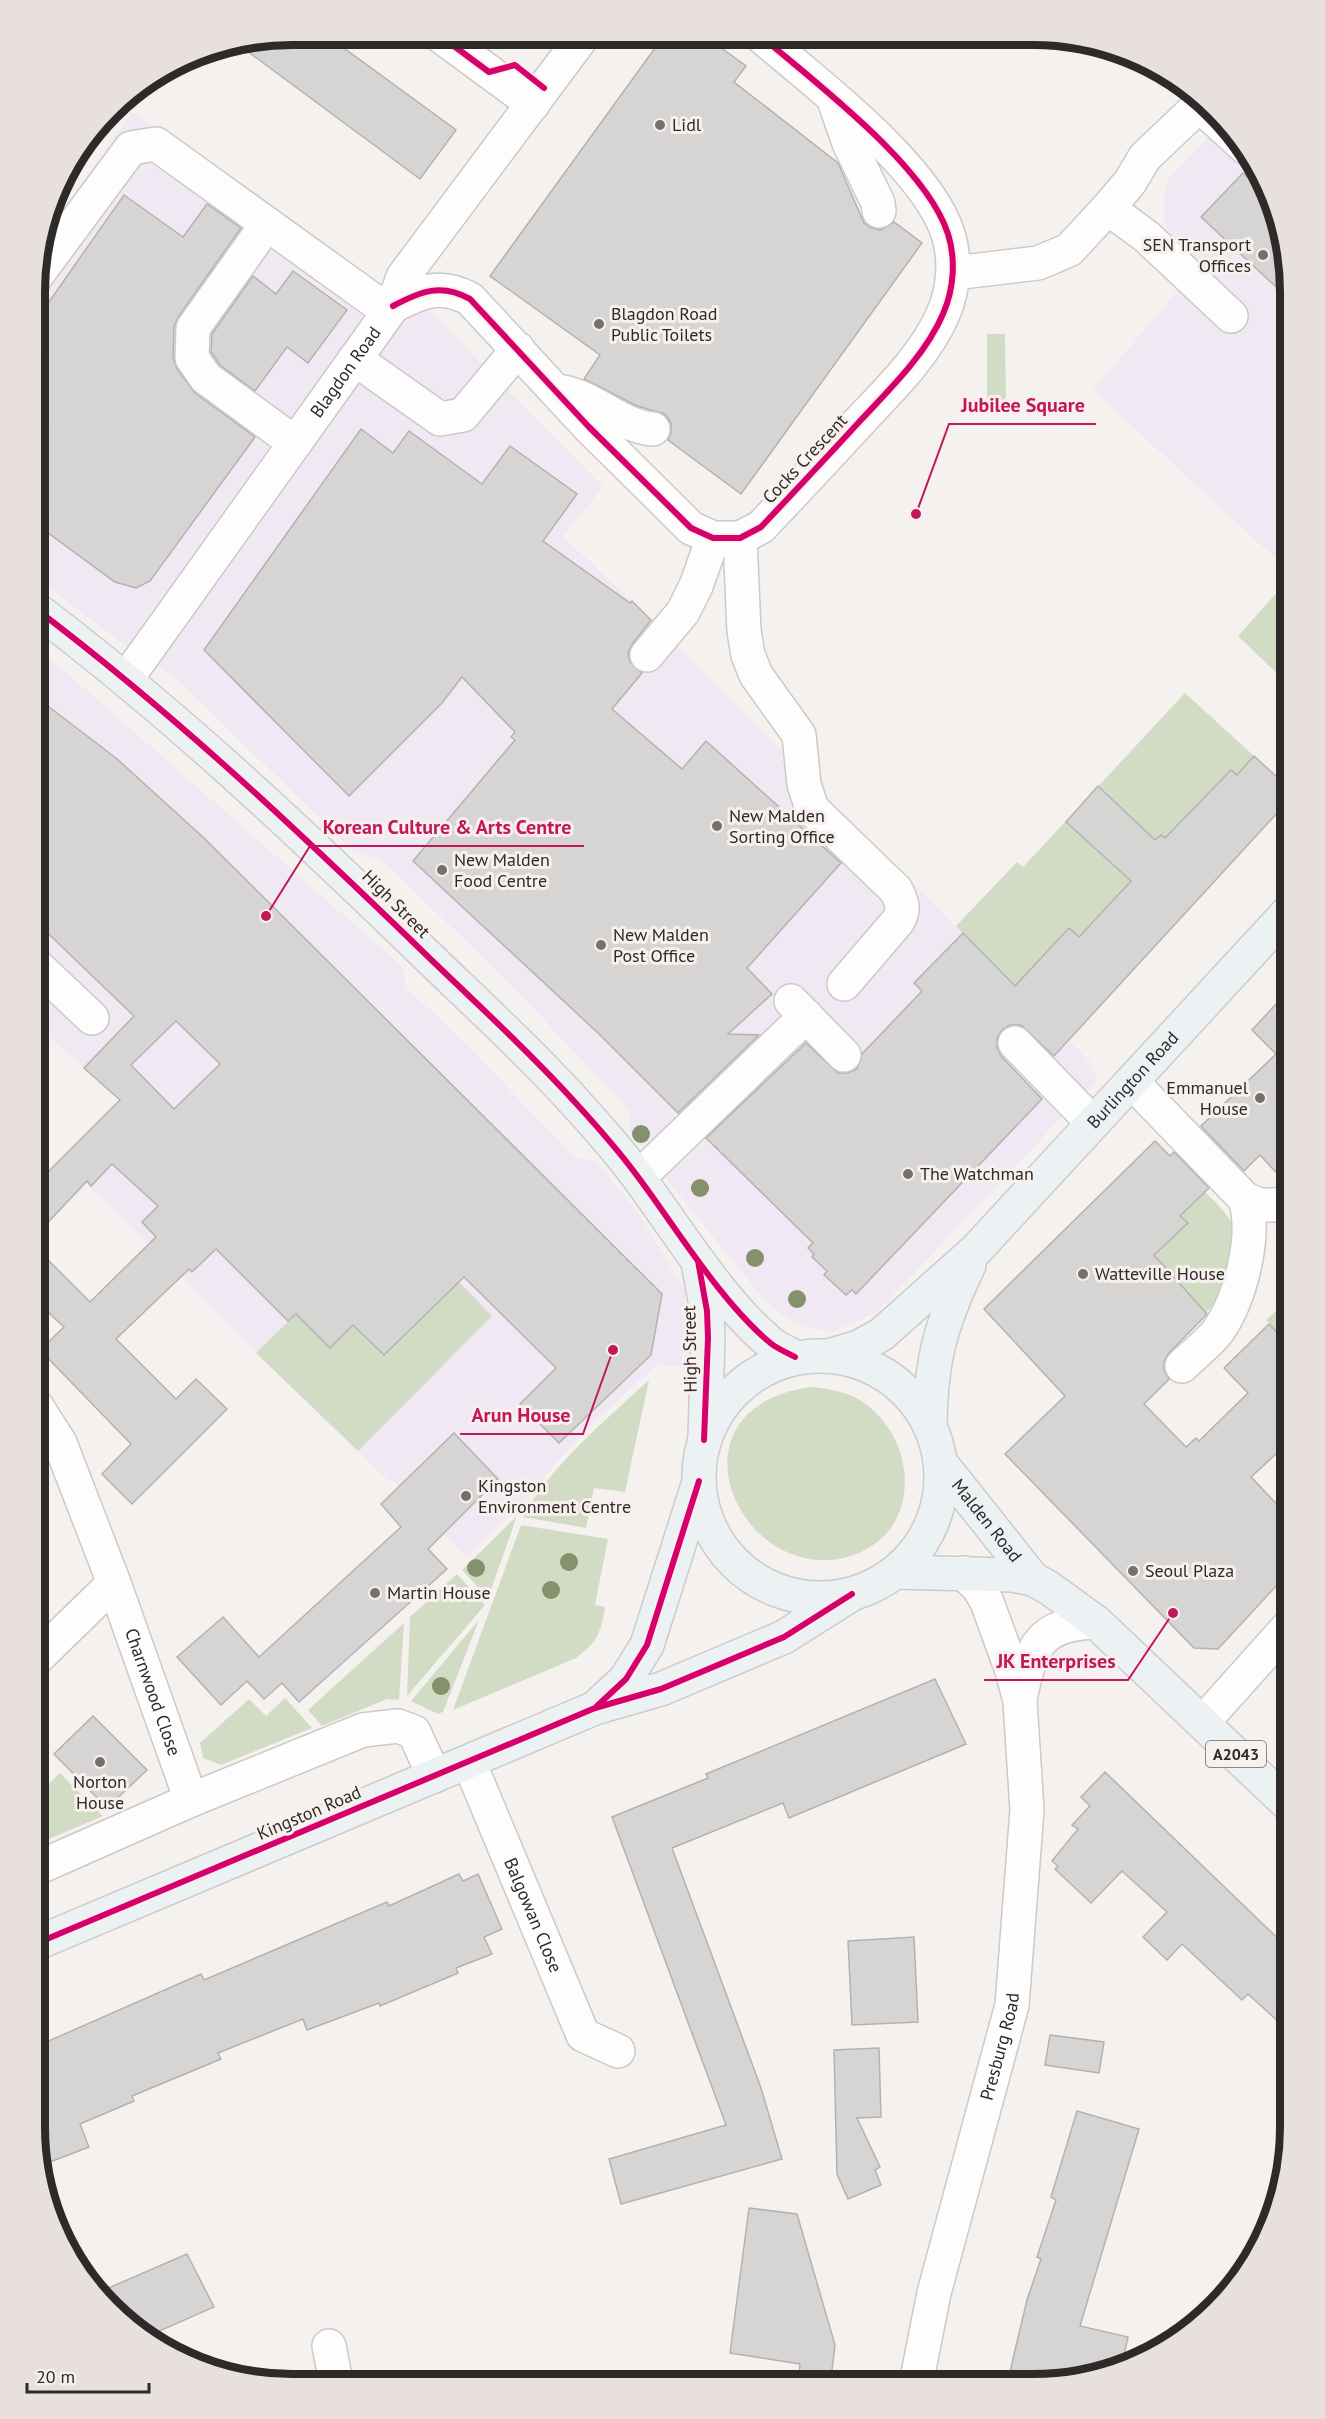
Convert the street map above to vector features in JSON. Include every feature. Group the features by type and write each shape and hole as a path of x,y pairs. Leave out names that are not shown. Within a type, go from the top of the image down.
{"main road":[{"name":"High Street","path":"45,616 127,678 208,748 347,877 570,1096 639,1177 697,1259 749,1323 769,1343 811,1357"},
{"name":"Burlington Road","path":"704,1440 718,1412 738,1388 763,1370 859,1347 882,1334 976,1250 1280,921"},
{"name":"Burlington Road","path":"930,1424 935,1356 946,1314 976,1250"},
{"name":"High Street","path":"697,1259 708,1329 704,1440"},
{"path":"704,1440 699,1481 704,1512 716,1541 736,1565 753,1577 790,1595 821,1599 852,1594 896,1572 917,1551 932,1525 940,1497 940,1462 930,1424 916,1402 898,1384 876,1369 852,1360 811,1357"},
{"name":"Malden Road","path":"940,1462 1034,1580 1096,1622 1280,1796"},
{"name":"Kingston Road","path":"595,1708 626,1679 647,1645 699,1481"},
{"name":"Malden Road","path":"896,1572 1012,1575 1034,1580"},
{"name":"Kingston Road","path":"45,1940 595,1708 661,1689 784,1637 852,1594"}],"street":[{"path":"452,45 532,104"},
{"name":"Blagdon Road","path":"127,678 391,308 403,277 576,45"},
{"name":"Cocks Crescent","path":"727,538 761,527 892,387 922,349 944,313 954,273 948,233 932,202 898,159 834,98 771,45"},
{"path":"834,98 849,144 878,203 879,211"},
{"path":"954,273 1038,263 1069,250 1130,182 1145,157 1197,107"},
{"path":"47,262 131,148 156,144 267,224 391,308 417,293 455,291 470,299 691,528 727,538"},
{"path":"1108,208 1147,237 1231,316"},
{"path":"267,224 193,328 192,358 206,378 295,443"},
{"path":"355,359 440,419 463,415 518,349"},
{"path":"556,390 577,395 637,428 653,429"},
{"path":"646,655 683,612 696,586 727,538"},
{"path":"727,538 748,655 756,675 799,735 804,784 812,809 896,890 902,901 903,912 898,921 844,984"},
{"path":"45,974 92,1018"},
{"path":"639,1177 693,1125 798,1009 844,1055"},
{"path":"1015,1043 1092,1122"},
{"path":"1131,1082 1245,1199 1259,1205 1280,1204"},
{"path":"1182,1366 1216,1333 1233,1308 1250,1234 1250,1214 1245,1199"},
{"name":"Charnwood Close","path":"45,1420 60,1443 114,1583 191,1800"},
{"name":"Presburg Road","path":"918,2374 934,2293 1012,2005 1027,1810 1020,1701 1012,1671 987,1602 979,1588 964,1573"},
{"path":"45,1650 114,1583"},
{"name":"Presburg Road","path":"1020,1701 1028,1663 1037,1644 1049,1633 1070,1623 1096,1622"},
{"path":"1203,1722 1280,1635"},
{"path":"45,1865 191,1800 363,1730 398,1726 414,1732 434,1776"},
{"name":"Balgowan Close","path":"468,1762 583,2035 618,2051"},
{"path":"329,2346 334,2374"}],"shaded area":[{"path":"132,112 369,276 431,312 603,487 563,536 669,637 1090,1062 1098,1079 877,1312 833,1332 804,1326 783,1316 762,1297 630,1134 629,1110 514,988 381,859 355,853 179,681 121,642 45,585 45,292 47,260 55,221"},
{"path":"1208,137 1252,177 1272,228 1278,260 1280,292 1280,338 1275,344 1280,349 1280,563 1093,390 1183,285 1164,219 1163,200 1167,181"},
{"path":"45,654 403,967 406,987 468,1046 575,1158 597,1161 638,1213 684,1289 688,1313 681,1367 657,1364 588,1428 508,1517 467,1557 393,1481 391,1483 256,1353 61,1158 120,1100 45,1033"}],"green space":[{"path":"987,334 1005,334 1006,405 987,405"},
{"path":"1280,589 1280,676 1238,636"},
{"path":"1185,693 1254,756 1237,775 1231,770 1166,839 1160,835 1139,858 1116,867 1131,881 1094,921 1042,1014 956,926 1017,862 1023,867"},
{"path":"1205,1192 1229,1218 1235,1237 1227,1273 1217,1297 1206,1313 1134,1261"},
{"path":"459,1282 492,1316 358,1451 256,1353 296,1314 330,1348 353,1325 384,1355"},
{"path":"1280,1307 1280,1335 1266,1320"},
{"path":"649,1380 625,1492 594,1488 586,1528 523,1517 535,1497 564,1461"},
{"path":"811,1387 840,1392 867,1405 884,1422 897,1443 903,1466 905,1489 900,1511 889,1531 871,1546 847,1557 808,1559 775,1546 748,1521 732,1491 728,1458 738,1426 765,1402"},
{"path":"517,1516 488,1598 462,1570"},
{"path":"521,1525 608,1539 595,1605 605,1607 600,1630 589,1647 576,1658 453,1710"},
{"path":"457,1574 485,1605 407,1696 410,1617"},
{"path":"479,1620 443,1712 438,1714 411,1701"},
{"path":"404,1623 399,1700 387,1699 322,1726 308,1710"},
{"path":"285,1698 312,1728 221,1765 203,1758 200,1743 249,1699 266,1716"},
{"path":"60,1773 103,1816 45,1841 45,1787"}],"building":[{"path":"292,45 340,45 456,130 420,179 245,50"},
{"path":"657,45 717,45 746,66 734,82 838,163 864,223 871,228 881,230 894,222 922,243 741,494 668,440 671,423 665,414 637,406 584,379 600,355 490,276"},
{"name":"SEN Transport Offices","path":"1243,173 1256,184 1272,228 1278,260 1280,291 1201,217"},
{"path":"124,195 183,237 207,204 241,228 178,317 174,327 173,357 177,369 195,393 255,437 150,581 136,588 115,582 45,531 45,308"},
{"path":"293,271 347,310 308,363 287,347 255,391 220,365 211,352 212,334 253,276 276,294"},
{"path":"361,429 393,453 409,431 482,484 510,446 577,494 543,541 630,603 632,601 651,620 628,652 630,662 642,673 612,709 682,769 706,741 841,863 747,968 772,994 728,1034 759,1035 678,1113 598,1033 413,861 515,740 511,737 515,732 462,677 442,703 349,796 204,650"},
{"path":"45,704 116,758 205,839 662,1294 651,1355 559,1443 520,1404 556,1368 464,1277 384,1355 353,1325 330,1348 296,1314 288,1321 216,1249 192,1272 189,1269 116,1339 176,1399 196,1379 227,1409 132,1504 102,1474 131,1444 45,1355 45,1345 64,1327 45,1309 45,1257 90,1302 156,1237 142,1222 158,1206 112,1164 91,1186 87,1181 45,1225 45,1175 120,1100 84,1068 134,1016 45,931","holes":["176,1021 220,1064 174,1109 131,1065"]},
{"path":"1254,756 1280,780 1280,810 1054,1056 1021,1025 1010,1025 1002,1030 997,1038 997,1048 1001,1056 1042,1099 856,1294 852,1290 846,1295 824,1275 827,1271 812,1257 814,1254 808,1248 813,1243 706,1138 806,1043 838,1073 848,1073 857,1069 862,1054 922,991 914,983 963,933 1015,986 1069,928 1079,937 1131,881 1066,822 1098,786 1155,840 1161,835 1165,838 1231,770 1237,775"},
{"name":"Emmanuel House","path":"1280,1000 1280,1177 1260,1155 1244,1171 1201,1126 1276,1054 1252,1030"},
{"path":"1155,1141 1170,1156 1174,1152 1209,1188 1180,1216 1188,1223 1154,1255 1207,1314 1169,1353 1164,1361 1164,1370 1169,1379 1144,1404 1186,1447 1196,1438 1199,1441 1248,1393 1224,1368 1269,1324 1280,1336 1280,1408 1277,1411 1280,1414 1280,1450 1251,1477 1280,1507 1280,1582 1218,1649 1194,1648 1005,1454 1065,1396 984,1309"},
{"name":"Martin House","path":"454,1433 498,1479 428,1549 447,1569 299,1702 282,1683 264,1699 247,1681 221,1705 177,1657 223,1617 259,1657 401,1527 381,1504"},
{"path":"935,1679 966,1744 789,1818 783,1803 672,1848 761,2088 782,2159 621,2204 609,2159 726,2125 612,1817 708,1778 706,1774"},
{"name":"Norton House","path":"93,1716 147,1770 107,1808 54,1754"},
{"path":"1105,1772 1280,1940 1280,2023 1248,1994 1242,2000 1182,1944 1167,1960 1143,1937 1167,1912 1122,1871 1091,1903 1055,1869 1058,1866 1052,1861 1078,1829 1072,1825 1090,1806 1081,1797"},
{"path":"459,1874 463,1881 478,1874 502,1929 484,1937 492,1954 456,1968 458,1973 380,2006 379,2003 307,2030 303,2019 218,2053 221,2059 132,2096 134,2101 80,2124 89,2147 48,2163 45,2127 45,2043 201,1974 204,1980 387,1902 389,1906"},
{"path":"914,1937 918,2022 852,2025 848,1941"},
{"path":"1050,2035 1104,2042 1099,2073 1045,2065"},
{"path":"879,2048 881,2117 857,2118 880,2167 875,2170 881,2185 848,2199 837,2174 834,2050"},
{"path":"1077,2111 1139,2129 1080,2326 1128,2337 1124,2357 1097,2366 1065,2372 1009,2374 1027,2300 1041,2259 1037,2257 1056,2200 1051,2197"},
{"path":"749,2208 797,2214 835,2345 831,2374 799,2374 800,2364 730,2353"},
{"path":"187,2254 214,2307 156,2333 129,2313 105,2289"}],"cycle path":[{"path":"453,45 489,72 515,65 544,88"},
{"path":"393,306 413,296 440,290 450,291 470,299 589,427 691,528 713,538 740,538 761,527 917,357 936,329 947,304 952,284 953,264 948,234 936,208 918,181 894,154 839,102 771,45"},
{"path":"45,616 135,688 230,770 514,1039 616,1149 734,1306 771,1343 795,1357"},
{"path":"698,1261 707,1311 708,1338 704,1440"},
{"path":"597,1706 626,1679 647,1645 699,1481"},
{"path":"45,1940 595,1708 661,1689 784,1637 852,1594"}],"place":[{"name":"Lidl","path":"660,125"},
{"name":"SEN Transport Offices","path":"1263,255"},
{"name":"Blagdon Road Public Toilets","path":"599,324"},
{"name":"Jubilee Square","path":"916,514"},
{"name":"New Malden Sorting Office","path":"717,826"},
{"name":"New Malden Food Centre","path":"442,870"},
{"name":"Korean Culture & Arts Centre","path":"266,916"},
{"name":"New Malden Post Office","path":"601,945"},
{"name":"Emmanuel House","path":"1260,1098"},
{"name":"The Watchman","path":"908,1174"},
{"name":"Watteville House","path":"1083,1274"},
{"name":"Arun House","path":"613,1350"},
{"name":"Kingston Environment Centre","path":"466,1496"},
{"name":"Seoul Plaza","path":"1133,1571"},
{"name":"Martin House","path":"375,1593"},
{"name":"JK Enterprises","path":"1173,1613"},
{"name":"Norton House","path":"100,1762"}]}
